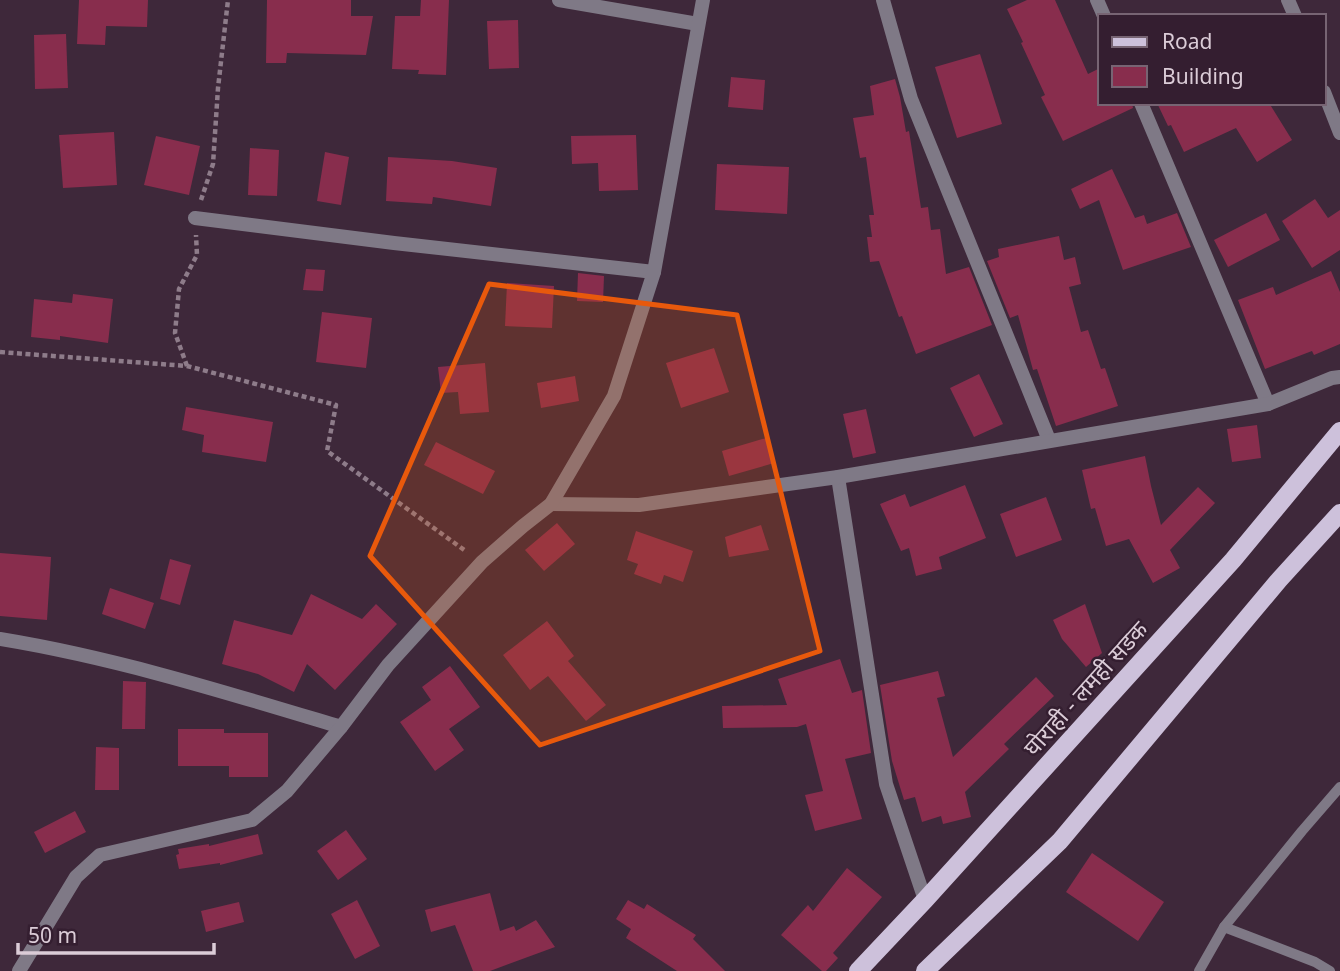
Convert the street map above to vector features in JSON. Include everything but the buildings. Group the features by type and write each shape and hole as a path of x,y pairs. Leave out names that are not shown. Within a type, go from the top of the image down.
{"main road":[{"name":"घोराही - लमही सडक","path":"858,971 1233,560 1340,431"},
{"path":"925,971 1060,841 1279,580 1340,513"}],"street":[{"path":"559,0 698,24"},
{"path":"19,971 76,877 100,855 252,820 288,791 388,665 482,562 551,504 614,396 654,272 703,0"},
{"path":"883,0 911,99 1049,440"},
{"path":"1326,97 1340,133"},
{"path":"1142,105 1268,404"},
{"path":"195,218 654,272"},
{"path":"551,504 639,505 838,477 1268,404 1340,377"},
{"path":"838,477 886,784 925,900"},
{"path":"0,639 45,646 151,670 341,727"}],"lane":[{"path":"1199,971 1224,927 1340,787"},
{"path":"1224,927 1314,962 1330,971"}],"path":[{"path":"187,366 175,334 178,289 197,255 195,218 213,164 218,88 229,0"},
{"path":"0,352 187,366 335,405 327,451 482,562"}],"highlighted area":[{"path":"489,284 737,315 820,651 540,745 370,556"}]}
